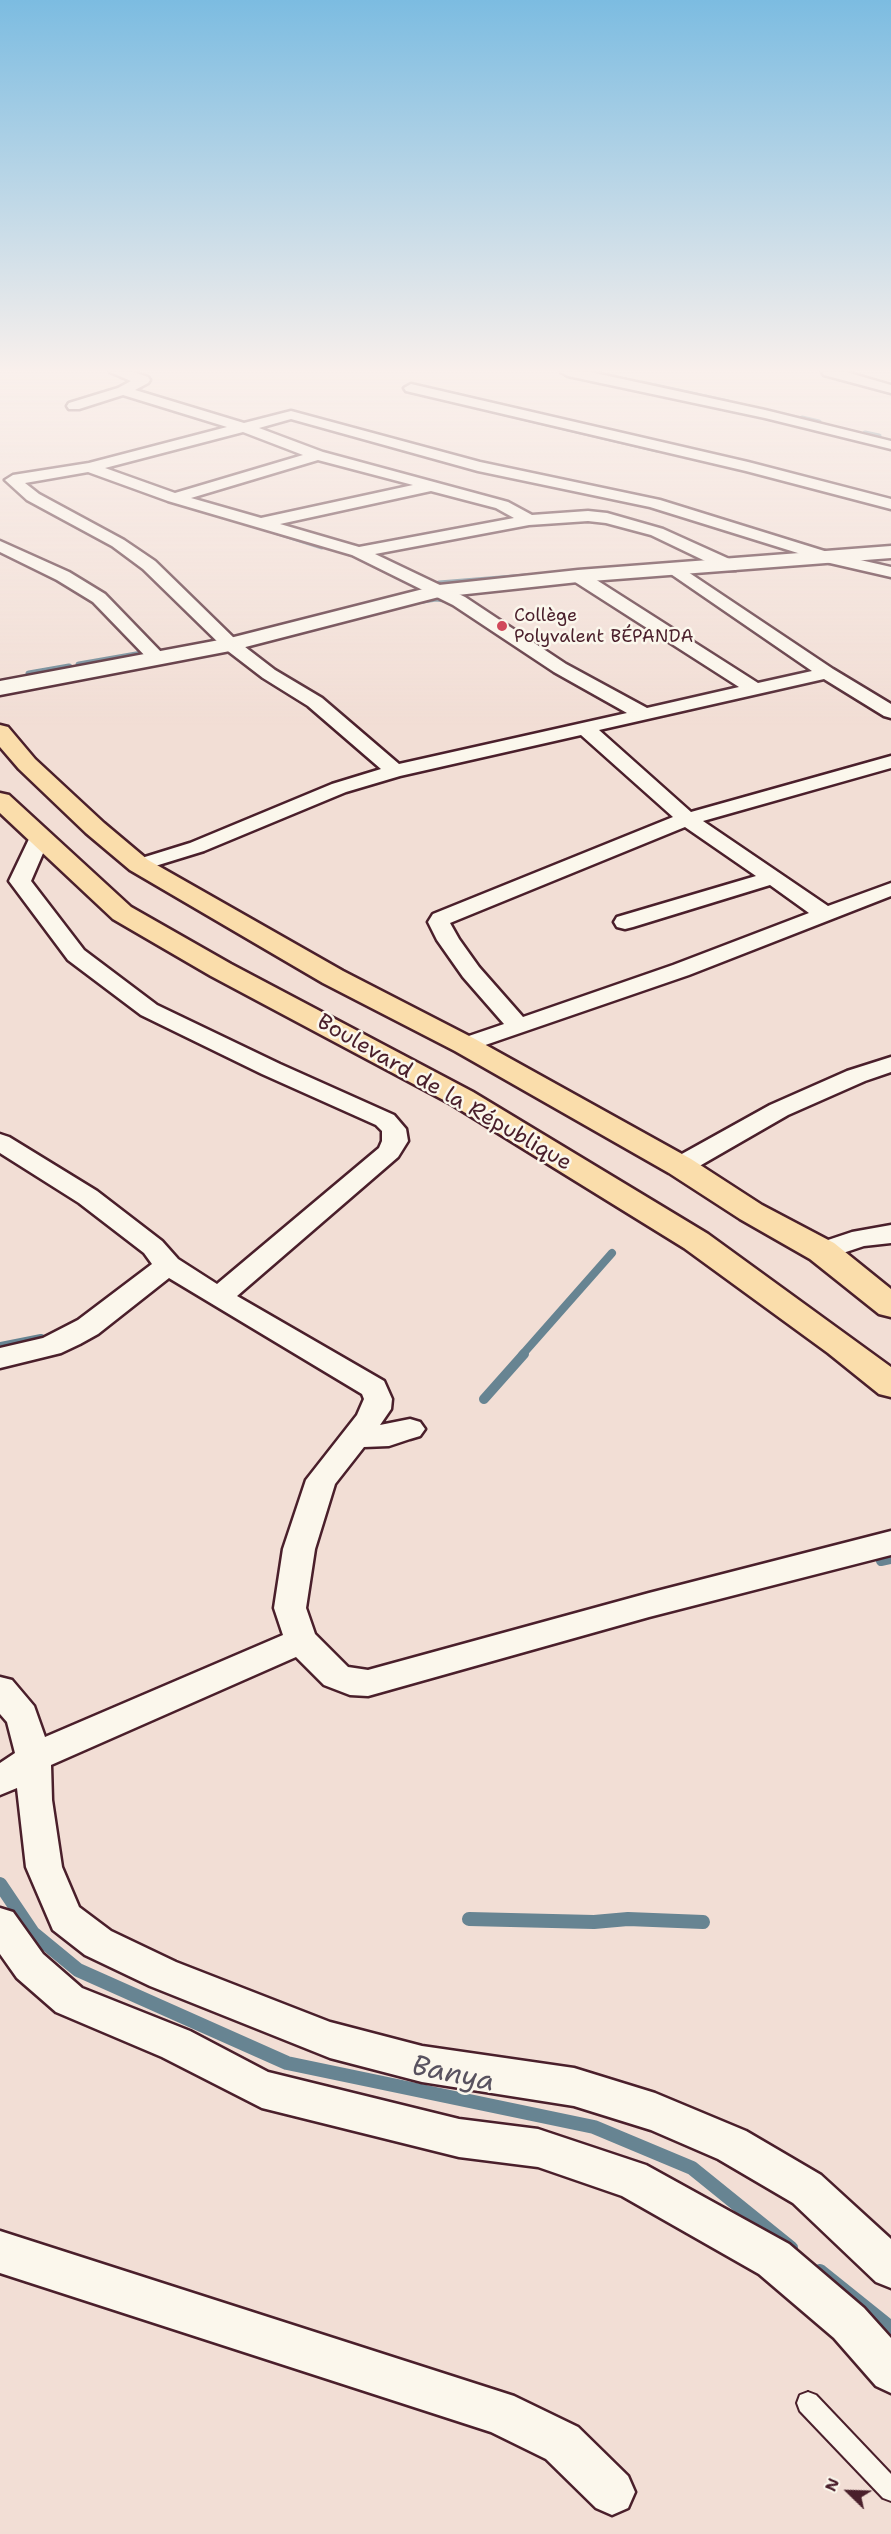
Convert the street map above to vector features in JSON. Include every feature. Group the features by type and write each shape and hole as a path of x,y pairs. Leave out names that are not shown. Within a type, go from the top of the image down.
{"main road":[{"name":"Boulevard de la République","path":"0,732 35,772 139,865 333,977 465,1046 680,1166 751,1212 822,1251 891,1306"},
{"name":"Boulevard de la République","path":"0,800 122,913 221,970 462,1098 685,1234 840,1345 891,1385"}],"street":[{"path":"24,490 71,519 118,543 149,565 230,644 269,674 315,702 395,771"},
{"path":"153,490 358,552 459,601 560,668 645,715"},
{"path":"174,498 200,490"},
{"path":"261,524 411,490"},
{"path":"446,490 502,505 529,520"},
{"path":"593,490 654,503 830,558 891,572"},
{"path":"838,490 891,504"},
{"path":"358,552 529,520 588,516 607,518 657,532 730,566"},
{"path":"0,546 63,576 99,598 158,658"},
{"path":"0,688 230,644 439,591 578,576 891,552"},
{"path":"673,570 827,673 891,712"},
{"path":"578,576 756,690"},
{"path":"139,865 197,847 339,788 395,771 827,673"},
{"path":"585,728 687,819 824,914"},
{"path":"519,1027 471,972 448,940 439,921 476,903 687,819 891,762"},
{"path":"40,837 20,881 76,955 149,1010 384,1120 394,1129 395,1141 389,1152 218,1297"},
{"path":"625,922 772,878"},
{"path":"465,1046 681,970 891,889"},
{"path":"680,1166 779,1110 891,1064"},
{"path":"0,1142 88,1197 153,1247 168,1265 218,1297 374,1388 378,1399 376,1409 321,1480 299,1549 290,1608 301,1641 336,1676 350,1682 368,1683 649,1605 891,1543"},
{"path":"822,1251 861,1238 891,1234"},
{"path":"0,1358 51,1346 70,1337 88,1327 168,1265"},
{"path":"355,1437 389,1435 410,1429"},
{"path":"18,1768 301,1641"},
{"path":"0,1690 22,1716 18,1768 35,1800 44,1867 66,1918 98,1944 163,1974 330,2040 422,2064 574,2087 655,2112 732,2145 807,2189 891,2267"},
{"path":"0,1924 30,1966 69,2000 176,2044 262,2089 459,2138 538,2148 632,2179 774,2259 849,2323 891,2372"},
{"path":"0,2252 498,2412 562,2443 612,2492"}],"lane":[{"path":"808,2403 891,2490"}],"waterway":[{"path":"275,532 322,547"},
{"path":"439,583 525,576"},
{"path":"417,602 436,599 453,601"},
{"path":"79,665 142,654"},
{"path":"29,674 69,667"},
{"path":"522,1355 612,1253"},
{"path":"0,1346 41,1338"},
{"path":"484,1399 524,1354"},
{"path":"881,1561 891,1559"},
{"name":"Banya","path":"0,1884 33,1933 78,1970 287,2063 594,2127 692,2168 791,2248"},
{"path":"469,1919 594,1922 628,1919 703,1922"},
{"name":"Banya","path":"820,2271 891,2328"}],"place":[{"name":"Collège Polyvalent BÉPANDA","path":"502,626"}]}
